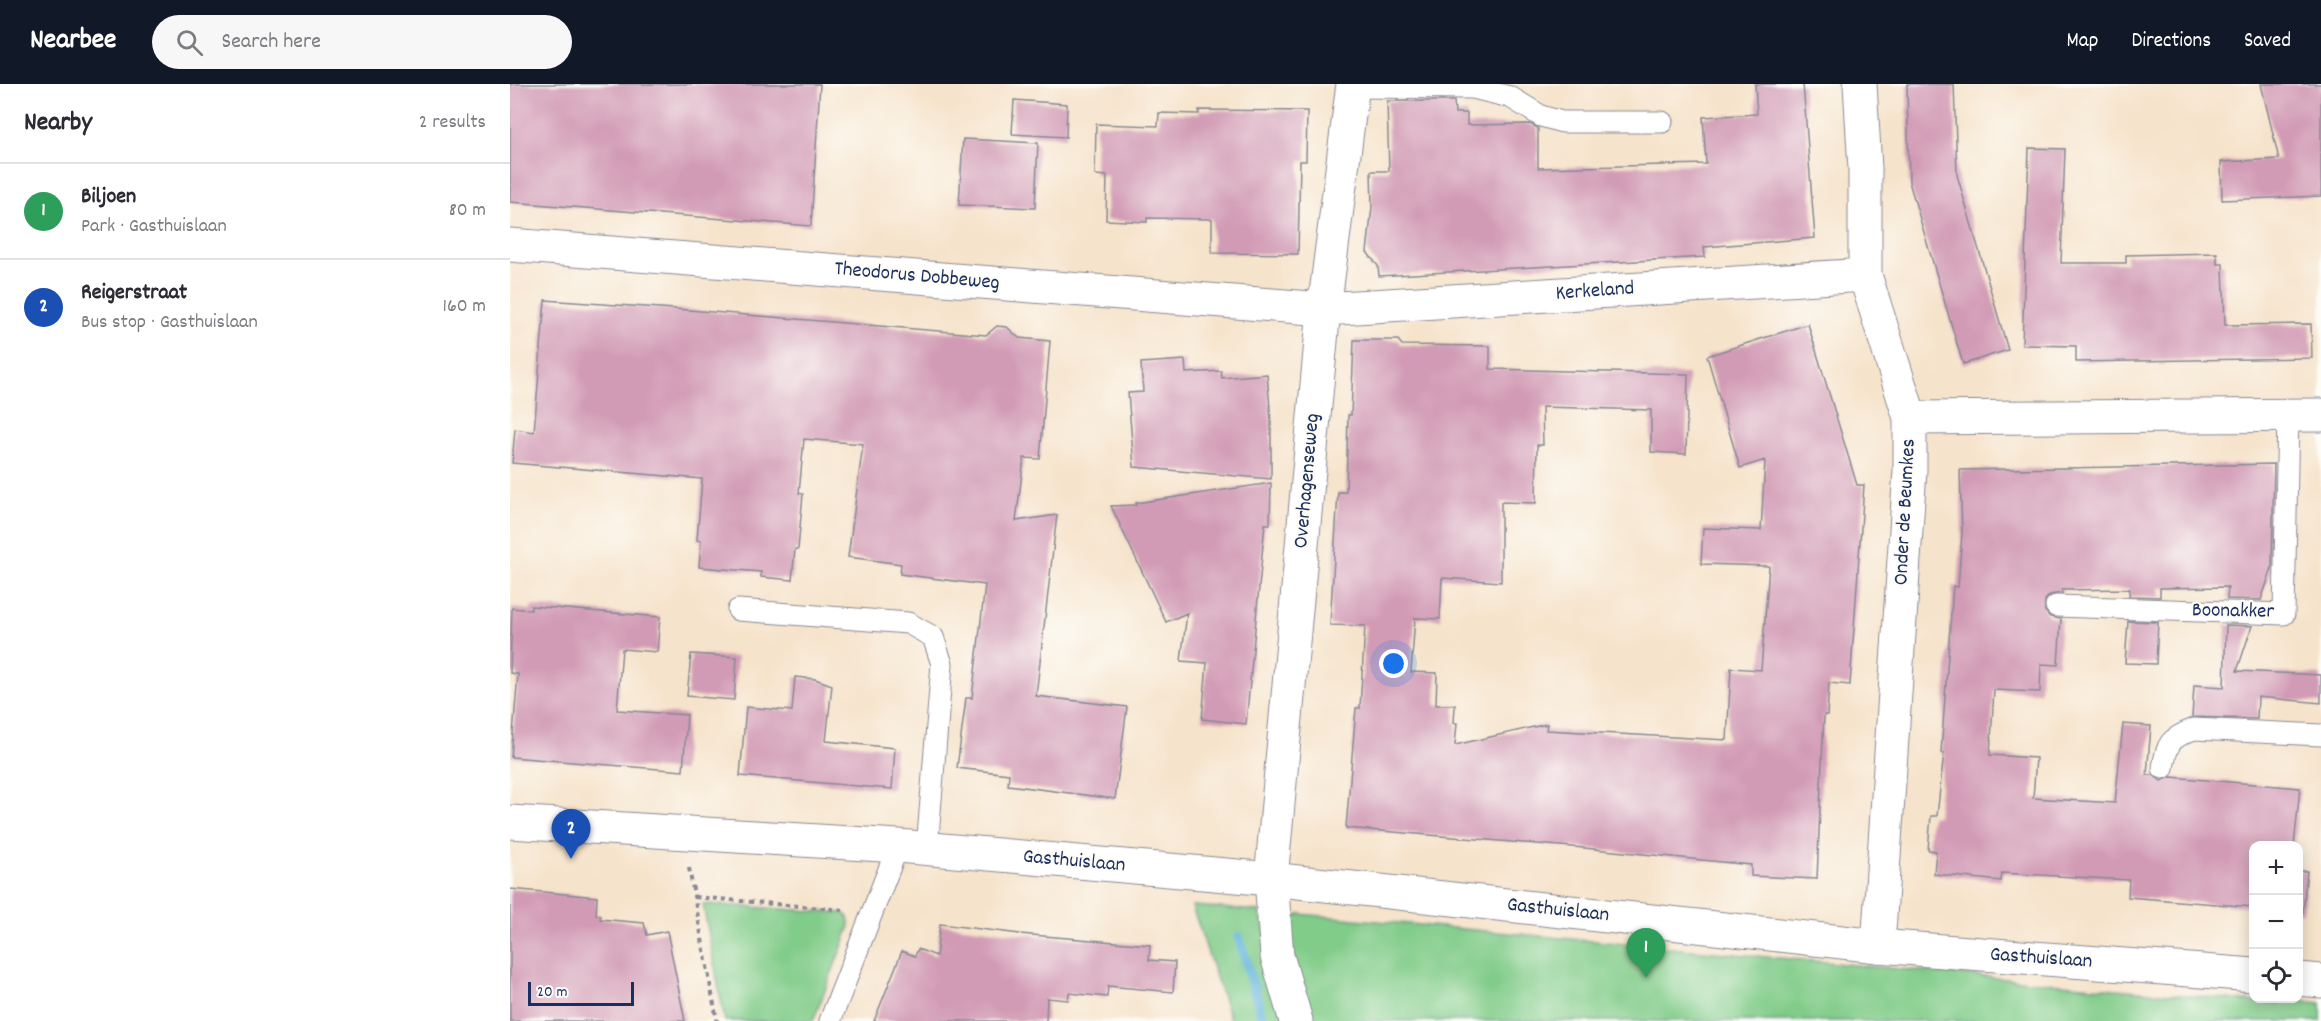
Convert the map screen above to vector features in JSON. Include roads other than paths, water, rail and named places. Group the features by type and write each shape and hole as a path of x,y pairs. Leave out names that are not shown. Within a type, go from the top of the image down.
{"street":[{"name":"Onder de Beumkes","path":"1860,84 1865,169 1865,275 1910,418 1910,470 1878,946"},
{"name":"Overhagenseweg","path":"1296,1021 1277,956 1271,879 1324,309 1352,86"},
{"name":"Theodorus Dobbeweg","path":"510,245 1324,309"},
{"name":"Kerkeland","path":"1324,309 1865,275"},
{"path":"1910,418 2321,415"},
{"name":"Gasthuislaan","path":"510,822 912,848 1271,879 1878,946 2249,975"},
{"path":"2303,979 2321,981"}],"lane":[{"path":"1352,86 1473,88 1510,97 1541,116 1562,122 1662,122"},
{"name":"Boonakker","path":"2056,606 2284,614 2288,415"},
{"path":"738,610 908,623 933,637 942,664 912,848 872,912 830,1021"},
{"path":"2163,768 2166,748 2179,735 2194,729 2321,735"}],"waterway":[{"path":"1239,937 1263,1021"}],"place":[{"name":"Reigerstraat","path":"571,859"},
{"name":"Biljoen","path":"1646,978"}]}
